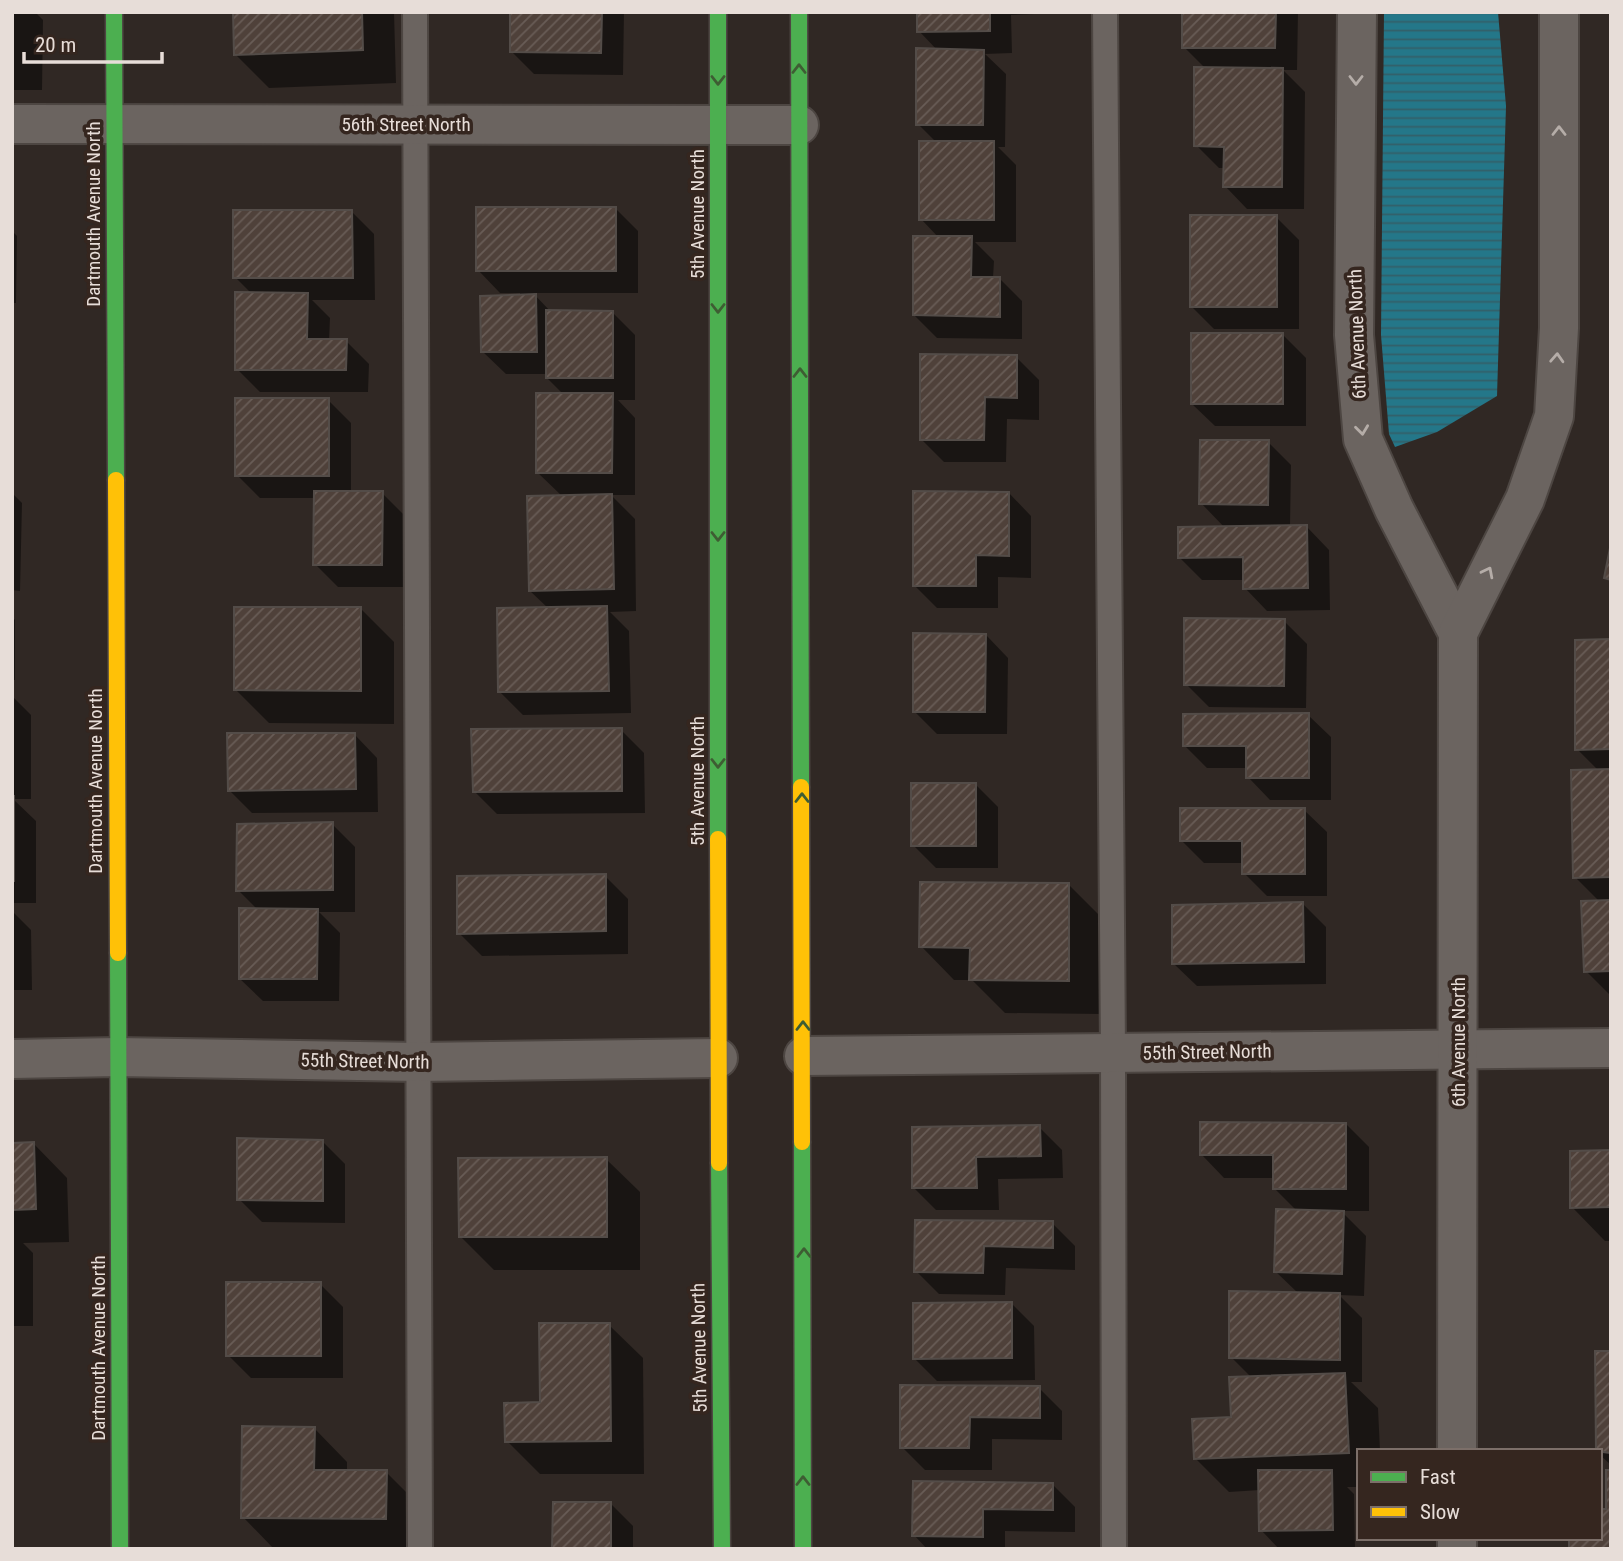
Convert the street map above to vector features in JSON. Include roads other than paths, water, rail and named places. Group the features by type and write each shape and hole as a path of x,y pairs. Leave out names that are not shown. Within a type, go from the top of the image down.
{"main road":[{"name":"Dartmouth Avenue North","path":"114,12 120,1549"},
{"name":"5th Avenue North","path":"718,12 718,1058 722,1549"},
{"path":"799,12 804,1056 803,1549"}],"street":[{"name":"6th Avenue North","path":"1357,12 1354,335 1363,439 1394,509 1458,633"},
{"name":"6th Avenue North","path":"1457,1449 1458,633 1525,499 1554,416 1559,328 1559,12"},
{"name":"56th Street North","path":"12,124 799,125"},
{"name":"55th Street North","path":"804,1056 1611,1048"},
{"name":"55th Street North","path":"12,1059 117,1057 418,1062 718,1058"}],"lane":[{"path":"415,12 420,1549"},
{"path":"1105,12 1114,1549"}],"water":[{"path":"1384,12 1498,12 1506,106 1497,396 1437,432 1395,447 1389,434 1381,335"}]}
